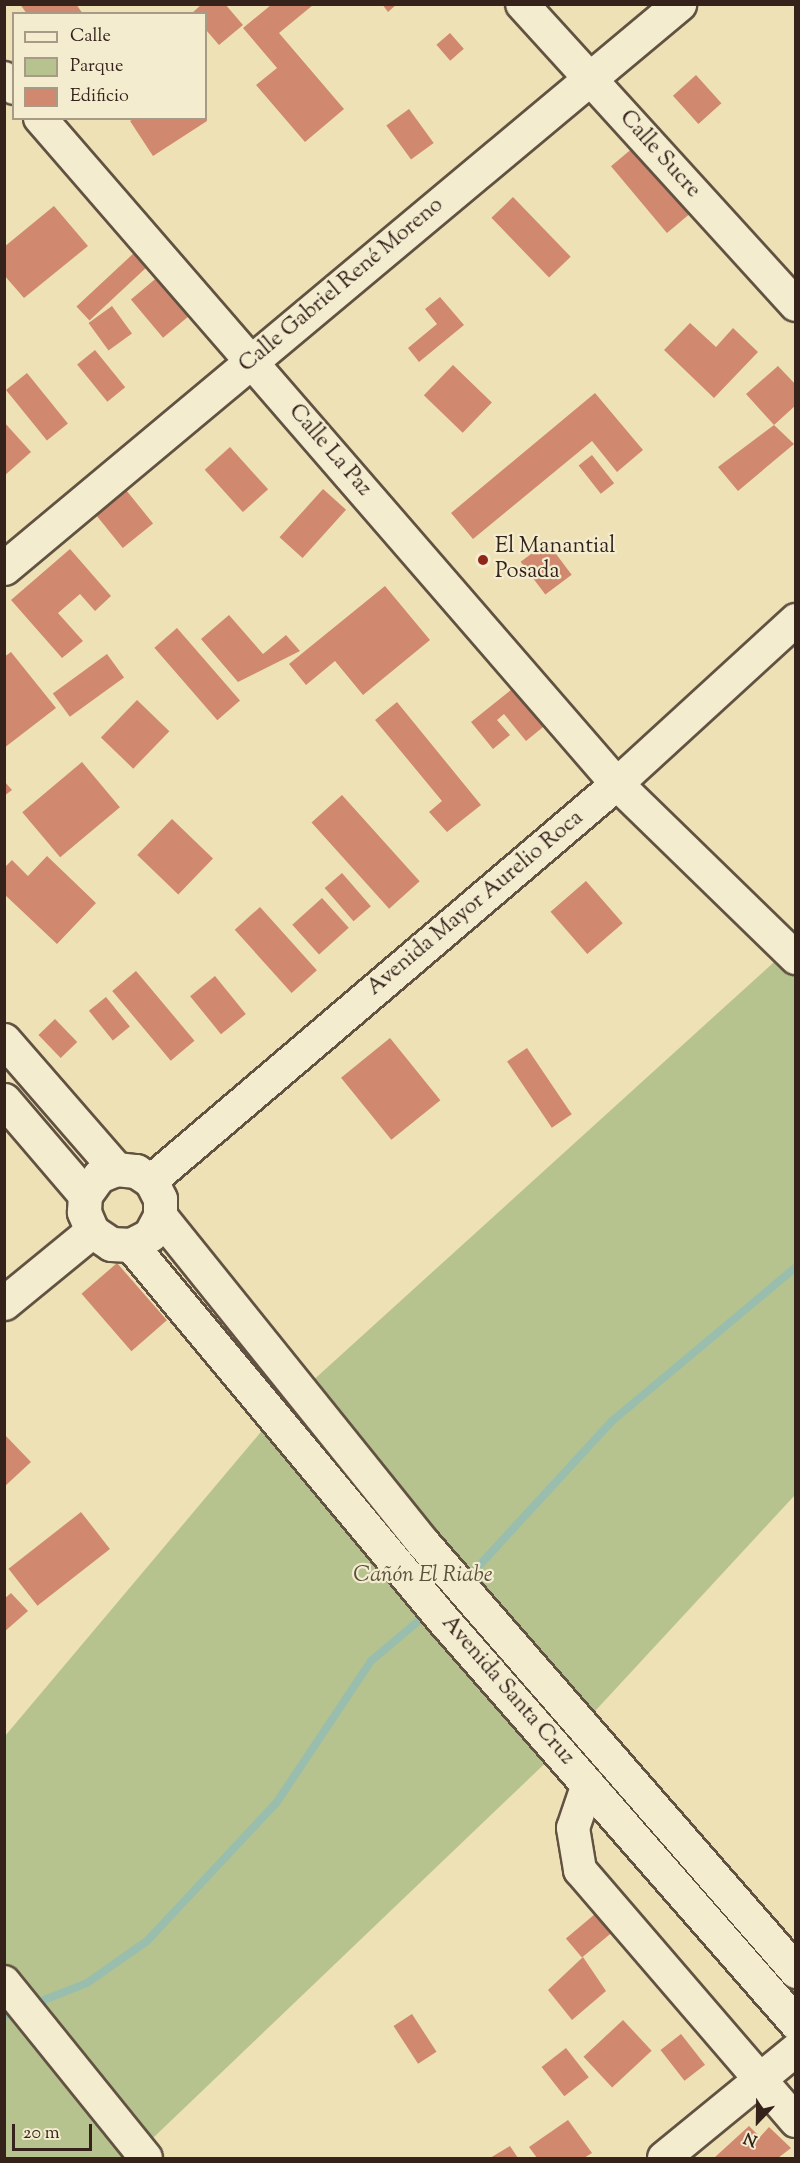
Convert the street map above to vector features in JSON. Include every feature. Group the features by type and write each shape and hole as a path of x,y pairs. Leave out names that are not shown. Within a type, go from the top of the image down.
{"main road":[{"name":"Calle Gabriel René Moreno","path":"4,568 679,4"},
{"path":"4,1040 116,1169"},
{"path":"4,1100 86,1196"},
{"path":"151,1181 136,1171 116,1169 99,1176 86,1196 84,1212 92,1231 111,1244 131,1245 150,1235 160,1216"},
{"name":"Avenida Santa Cruz","path":"151,1181 160,1199 160,1216 423,1543 795,1971"},
{"path":"4,1303 92,1231"},
{"name":"Avenida Santa Cruz","path":"131,1245 447,1624 795,2023"}],"street":[{"name":"Calle Sucre","path":"522,4 795,305"},
{"name":"Calle La Paz","path":"42,120 617,784 795,958"},
{"name":"Avenida Mayor Aurelio Roca","path":"151,1181 617,784 795,620"},
{"path":"588,1784 573,1828 580,1870 795,2121"},
{"path":"4,1982 58,2054 146,2158"},
{"path":"664,2158 795,2050"}],"green space":[{"name":"Cañón El Riabe","path":"795,943 795,1495 559,1750 132,2158 5,2158 5,1736 276,1414"}],"building":[{"path":"20,4 76,4 82,12 26,12"},
{"path":"202,4 225,4 243,25 219,45 207,31 207,12 193,12"},
{"path":"382,4 397,4 388,12"},
{"path":"271,5 313,5 279,33 344,109 305,142 256,85 277,68 243,28"},
{"path":"450,33 464,49 450,61 436,45"},
{"path":"696,75 721,103 698,124 673,96"},
{"path":"409,109 434,143 411,159 386,125"},
{"path":"207,120 207,121 153,156 130,121"},
{"path":"634,147 690,214 667,233 611,166"},
{"path":"513,197 571,257 549,278 491,218"},
{"path":"54,206 88,246 24,298 4,275 4,247"},
{"path":"135,252 148,266 89,320 76,307"},
{"path":"160,275 192,313 163,338 131,299"},
{"path":"440,297 464,325 419,362 408,348 437,324 425,309"},
{"path":"112,306 132,334 109,351 89,323"},
{"path":"690,323 716,347 733,328 758,352 714,398 664,350"},
{"path":"95,350 125,387 107,402 77,364"},
{"path":"453,365 492,403 463,433 424,395"},
{"path":"778,366 796,385 796,405 774,425 746,394"},
{"path":"27,373 68,424 47,441 6,390"},
{"path":"595,393 643,450 617,472 592,441 473,539 451,513"},
{"path":"4,422 31,452 4,476"},
{"path":"774,425 794,444 738,491 718,467"},
{"path":"230,447 268,489 243,512 205,470"},
{"path":"592,455 614,483 601,494 579,465"},
{"path":"323,489 346,510 303,558 280,537"},
{"path":"126,490 153,523 123,548 96,515"},
{"path":"547,542 572,575 545,595 521,562"},
{"path":"70,549 111,596 95,611 80,594 58,613 83,641 62,658 11,600"},
{"path":"385,586 430,640 363,695 335,661 306,685 289,664"},
{"path":"229,615 263,654 286,635 300,651 238,682 201,639"},
{"path":"177,628 240,700 217,720 154,648"},
{"path":"11,652 56,708 4,748 4,657"},
{"path":"107,654 124,677 70,717 53,693"},
{"path":"517,685 548,723 526,741 504,714 497,720 510,735 493,749 471,722"},
{"path":"137,700 169,731 133,769 101,737"},
{"path":"397,702 481,805 447,832 429,812 442,801 375,720"},
{"path":"82,762 120,807 60,857 22,812"},
{"path":"4,781 12,790 4,796"},
{"path":"342,795 420,881 389,909 312,822"},
{"path":"172,819 213,859 178,895 137,855"},
{"path":"47,856 96,903 57,944 4,894 4,868 12,860 28,876"},
{"path":"342,873 371,906 354,921 325,888"},
{"path":"586,881 623,923 587,954 551,912"},
{"path":"322,898 349,928 319,954 292,925"},
{"path":"260,907 317,970 292,993 235,930"},
{"path":"136,971 194,1041 171,1061 112,991"},
{"path":"215,976 246,1014 221,1034 190,996"},
{"path":"106,997 130,1027 113,1040 89,1011"},
{"path":"55,1019 77,1042 61,1058 38,1035"},
{"path":"390,1038 440,1100 391,1140 341,1078"},
{"path":"527,1048 572,1114 552,1128 507,1061"},
{"path":"117,1263 167,1320 131,1351 82,1294"},
{"path":"4,1434 31,1462 4,1487"},
{"path":"81,1512 110,1549 37,1606 9,1569"},
{"path":"11,1593 28,1611 4,1632 4,1599"},
{"path":"595,1914 611,1933 582,1958 566,1938"},
{"path":"583,1957 606,1991 572,2020 548,1990"},
{"path":"412,2014 437,2052 418,2064 394,2026"},
{"path":"623,2020 652,2051 612,2088 584,2057"},
{"path":"681,2034 705,2065 685,2081 661,2050"},
{"path":"566,2048 589,2077 564,2096 542,2067"},
{"path":"568,2120 592,2153 584,2158 537,2158 529,2147"},
{"path":"749,2126 760,2137 769,2127 791,2148 778,2158 714,2158"},
{"path":"510,2146 518,2158 490,2158"}],"waterway":[{"path":"464,1582 612,1421 796,1267"},
{"path":"31,2005 87,1983 147,1941 277,1802 371,1661 429,1612"},
{"path":"4,2016 19,2010"}],"place":[{"name":"El Manantial Posada","path":"483,560"}]}
